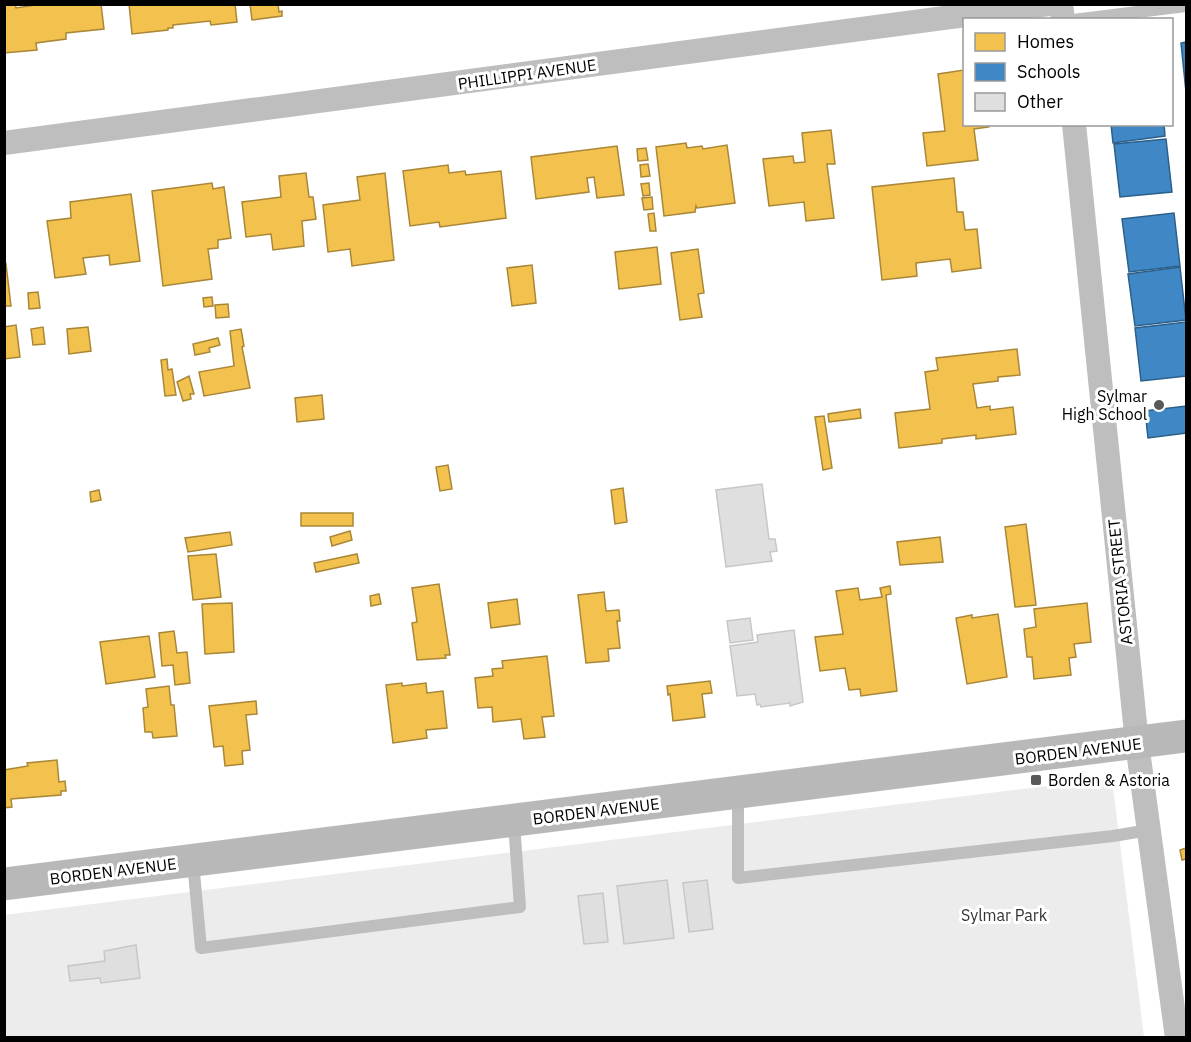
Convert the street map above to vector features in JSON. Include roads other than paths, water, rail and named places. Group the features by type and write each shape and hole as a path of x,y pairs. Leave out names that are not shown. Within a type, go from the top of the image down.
{"street":[{"name":"PHILLIPPI AVENUE","path":"4,143 1049,4"},
{"name":"ASTORIA STREET","path":"1074,126 1137,744 1177,1038"},
{"name":"BORDEN AVENUE","path":"4,884 1137,744 1186,736"}],"lane":[{"path":"1089,18 1186,6"},
{"path":"738,793 738,878 1149,830"},
{"path":"193,862 201,948 520,907 513,821"}],"place":[{"name":"Sylmar High School","path":"1159,405"},
{"name":"Borden & Astoria","path":"1036,780"}],"park label":[{"name":"Sylmar Park","path":"1004,915"}]}
